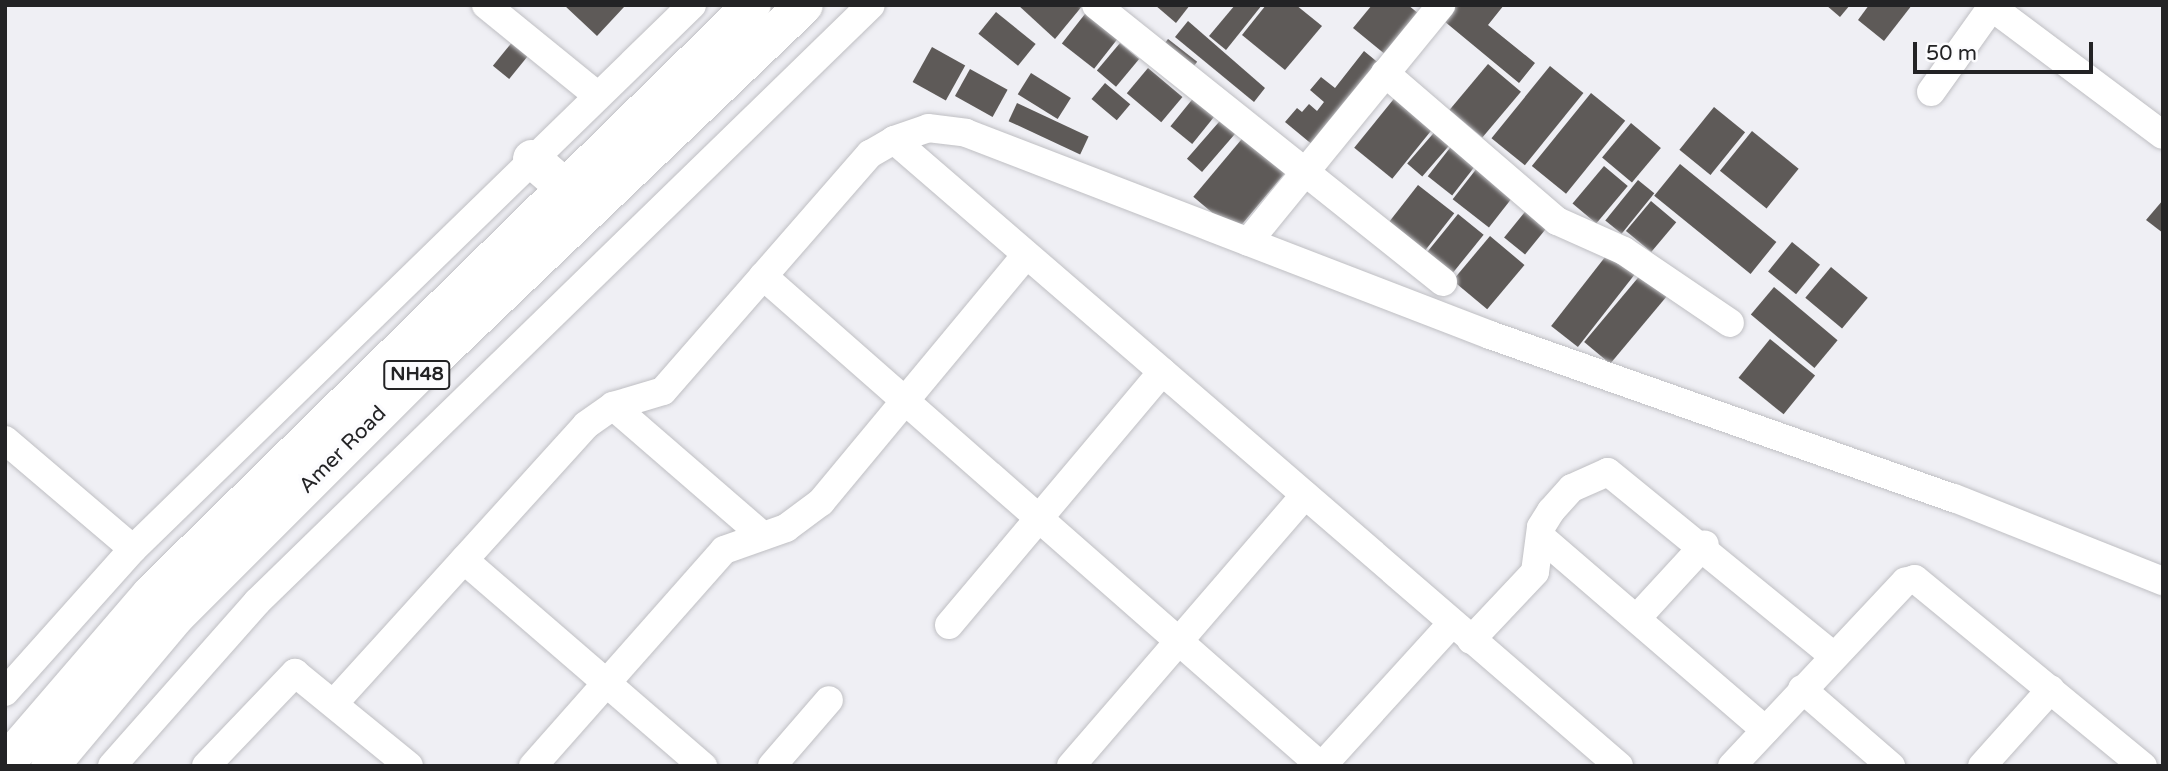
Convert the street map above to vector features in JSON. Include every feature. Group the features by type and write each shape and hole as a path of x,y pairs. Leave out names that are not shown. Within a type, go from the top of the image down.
{"highway":[{"name":"Amer Road","path":"5,764 151,594 752,5"},
{"name":"Amer Road","path":"50,766 176,617 429,363 804,5"},
{"path":"532,159 564,187"}],"street":[{"path":"486,5 598,96"},
{"path":"5,692 133,549 692,5"},
{"path":"111,766 267,592 871,5"},
{"path":"1096,5 1306,169 1443,282"},
{"path":"1248,242 1441,5"},
{"path":"1931,92 1991,6 2163,135"},
{"path":"1385,73 1557,221 1624,251 1730,323"},
{"path":"336,701 586,425 613,406 663,391 870,154 894,140 928,128 966,133 1490,335 1954,498 2163,580"},
{"path":"894,140 1461,632 1587,756 1619,766"},
{"path":"533,766 724,550 807,516 1026,255"},
{"path":"763,276 1321,766 1461,632 1535,572 1541,537 1551,511 1572,488 1608,472 1705,544 1834,656"},
{"path":"949,625 1162,372"},
{"path":"613,406 762,535"},
{"path":"5,440 133,549"},
{"path":"1071,766 1305,495"},
{"path":"1541,537 1765,730"},
{"path":"1637,618 1705,544"},
{"path":"464,559 703,766"},
{"path":"1732,766 1905,582 1915,579 2143,766"},
{"path":"206,766 295,673 336,701 409,766"},
{"path":"1802,689 1891,766"},
{"path":"1982,766 2051,689"},
{"path":"772,766 829,700"}],"building":[{"path":"564,5 622,5 624,7 597,36"},
{"path":"1018,5 1083,5 1055,39"},
{"path":"1092,5 1124,30 1094,69 1062,44"},
{"path":"1155,5 1190,5 1176,23"},
{"path":"1235,5 1262,5 1226,50 1209,36"},
{"path":"1266,5 1296,5 1322,26 1285,70 1242,35"},
{"path":"1372,5 1408,5 1419,14 1386,55 1353,28"},
{"path":"1456,5 1504,5 1488,25 1535,63 1519,83 1444,21"},
{"path":"1826,5 1850,5 1840,17"},
{"path":"1869,5 1912,5 1884,41 1858,20"},
{"path":"996,12 1036,44 1018,66 978,34"},
{"path":"1188,21 1265,88 1254,102 1175,37"},
{"path":"1168,39 1197,62 1190,70 1161,48"},
{"path":"513,41 529,54 509,79 493,66"},
{"path":"1120,43 1139,59 1116,87 1097,71"},
{"path":"932,47 965,65 946,100 913,82"},
{"path":"1364,51 1381,65 1314,146 1285,122 1297,108 1302,112 1309,104 1317,111 1324,102 1310,90 1321,77 1335,88"},
{"path":"1488,64 1521,92 1482,138 1449,110"},
{"path":"1550,66 1583,93 1525,165 1491,138"},
{"path":"1148,68 1182,97 1161,122 1127,93"},
{"path":"970,69 1008,90 993,117 955,96"},
{"path":"1031,73 1071,98 1058,119 1018,94"},
{"path":"1105,83 1130,104 1117,120 1092,99"},
{"path":"1591,93 1625,121 1566,194 1532,166"},
{"path":"1397,95 1435,126 1392,179 1354,148"},
{"path":"1195,96 1217,114 1192,144 1170,126"},
{"path":"1017,103 1089,136 1080,155 1009,121"},
{"path":"1714,107 1745,132 1710,175 1679,150"},
{"path":"1225,115 1240,128 1202,172 1187,159"},
{"path":"1631,123 1661,148 1632,183 1602,157"},
{"path":"1438,128 1453,141 1422,177 1407,163"},
{"path":"1752,131 1799,169 1767,208 1720,171"},
{"path":"1246,134 1288,169 1235,232 1193,197"},
{"path":"1453,144 1477,163 1452,195 1428,176"},
{"path":"1481,163 1517,191 1489,228 1453,199"},
{"path":"1680,164 1776,242 1751,274 1654,196"},
{"path":"1604,166 1628,186 1596,223 1573,204"},
{"path":"1638,180 1654,193 1622,234 1605,220"},
{"path":"1418,185 1454,213 1421,256 1385,228"},
{"path":"2163,200 2163,233 2146,220"},
{"path":"1651,201 1676,222 1651,252 1626,231"},
{"path":"1528,208 1549,225 1525,255 1504,238"},
{"path":"1458,214 1484,235 1449,278 1423,257"},
{"path":"1490,236 1524,265 1487,309 1453,280"},
{"path":"1792,242 1820,265 1796,294 1768,272"},
{"path":"1609,252 1636,273 1578,347 1551,326"},
{"path":"1831,267 1868,298 1842,328 1805,298"},
{"path":"1642,273 1668,295 1610,364 1584,342"},
{"path":"1774,287 1838,340 1814,368 1751,315"},
{"path":"1770,339 1815,376 1784,414 1739,378"}]}
